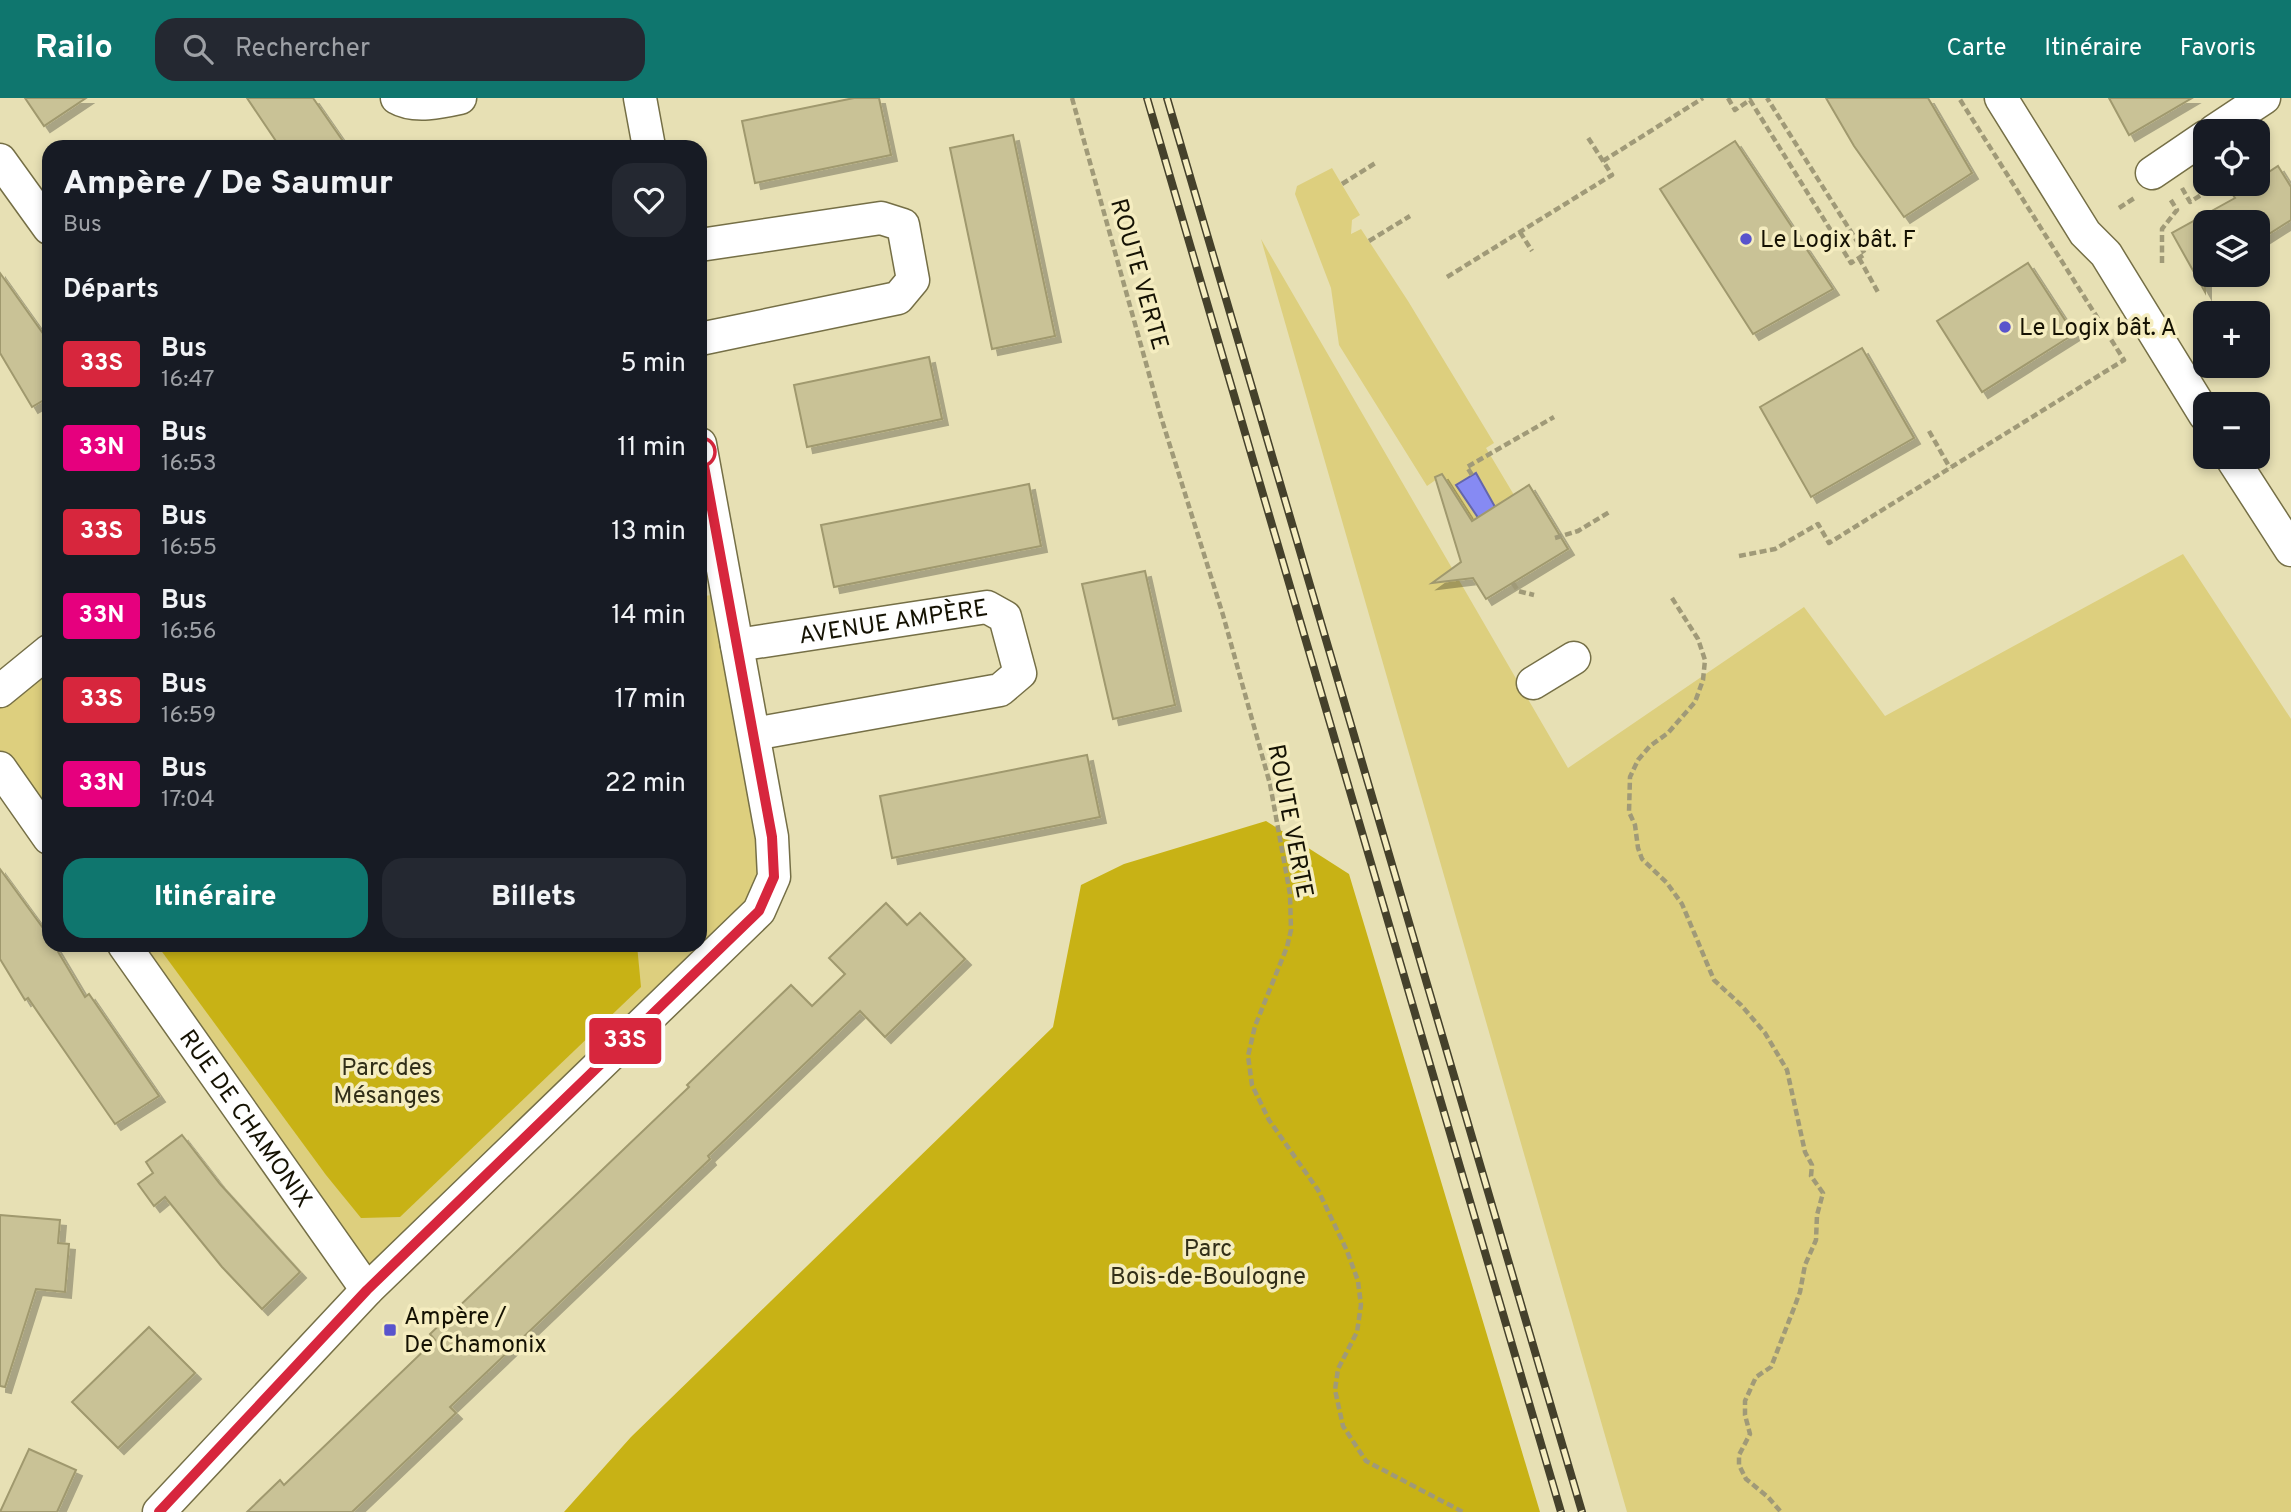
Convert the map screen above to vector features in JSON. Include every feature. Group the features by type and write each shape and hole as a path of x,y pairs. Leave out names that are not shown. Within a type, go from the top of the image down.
{"street":[{"path":"397,98 402,101 435,103 460,98"},
{"path":"640,98 648,140"},
{"path":"2001,98 2085,233 2106,254 2193,395"},
{"path":"2159,185 2193,150"},
{"path":"0,160 42,218"},
{"path":"707,244 881,219 903,225 913,280 898,298 707,339"},
{"path":"2239,469 2291,550"},
{"path":"159,1512 367,1290 759,911 774,877 772,837 707,482"},
{"name":"AVENUE AMPÈRE","path":"737,645 988,607 1005,617 1020,673 1000,691 754,734"},
{"path":"0,691 42,657"},
{"path":"1533,683 1574,658"},
{"path":"0,768 42,828"},
{"name":"RUE DE CHAMONIX","path":"129,952 367,1290"}],"path":[{"name":"ROUTE VERTE","path":"1072,98 1161,417 1223,615 1270,784 1290,894 1291,930 1287,947 1255,1026 1248,1056 1252,1085 1269,1120 1318,1190 1358,1281 1362,1305 1357,1332 1338,1369 1335,1390 1343,1426 1366,1461 1463,1512"},
{"path":"1603,161 1703,98"},
{"path":"1728,98 1735,110 1752,99 1851,263 1865,254 1767,98"},
{"path":"1739,556 1775,549 1818,524 1829,543 2124,360 1959,98"},
{"path":"1447,277 1612,175 1587,136"},
{"path":"1342,184 1377,162"},
{"path":"2159,185 2190,202 2199,196"},
{"path":"2119,208 2159,185"},
{"path":"2159,185 2176,211 2162,229 2162,263"},
{"path":"1369,241 1410,216"},
{"path":"1520,232 1532,251"},
{"path":"1859,258 1879,294"},
{"path":"1472,475 1467,467 1491,448 1554,417"},
{"path":"1929,431 1950,468"},
{"path":"1555,538 1578,531 1611,510"},
{"path":"1513,583 1518,591 1534,595"},
{"path":"1672,598 1698,639 1705,660 1703,680 1695,702 1668,733 1650,746 1638,760 1630,777 1629,812 1635,825 1638,848 1642,859 1667,883 1682,904 1714,980 1741,1005 1765,1033 1787,1070 1805,1152 1812,1165 1811,1176 1823,1193 1817,1215 1816,1240 1805,1265 1794,1308 1770,1367 1756,1377 1745,1401 1749,1433 1739,1465 1746,1479 1781,1512"}],"green space":[{"path":"1332,168 1360,215 1352,220 1351,234 1361,229 1408,301 1494,443 1486,448 1514,495 1529,485 1557,529 1553,531 1557,542 1563,540 1568,549 1486,599 1473,578 1461,576 1458,564 1460,561 1437,479 1427,486 1339,345 1331,288 1295,194 1297,186"},
{"path":"1261,239 1568,768 1804,607 1885,716 2183,554 2291,719 2291,1512 1627,1512"},
{"name":"Parc des Mésanges","path":"727,592 774,877 707,945 707,596"},
{"path":"42,657 42,828 0,768 0,691"},
{"name":"Parc Bois-de-Boulogne","path":"1266,821 1349,874 1540,1512 564,1512 631,1437 1053,1027 1081,885 1124,864"},
{"name":"Parc des Mésanges","path":"129,952 700,952 367,1290"},
{"name":"Parc des Mésanges","path":"162,952 638,952 641,987 400,1217 361,1218 326,1175"}],"shaded area":[{"path":"1476,473 1499,514 1483,525 1456,485"}],"building":[{"path":"25,98 86,98 44,126"},
{"path":"247,98 313,98 342,140 275,140"},
{"path":"854,98 879,98 891,155 755,183 742,121"},
{"path":"1826,98 1928,98 1972,173 1904,217 1854,146"},
{"path":"2109,98 2192,98 2129,135"},
{"path":"1013,135 1055,336 992,349 950,148"},
{"name":"Le Logix bât. F","path":"1735,141 1833,289 1753,334 1660,189"},
{"path":"2278,166 2291,187 2291,220 2270,233 2270,210 2213,210 2235,198 2234,196 2270,196 2270,171"},
{"path":"2193,221 2193,271 2172,233"},
{"name":"Le Logix bât. A","path":"2028,263 2074,334 1982,392 1937,321"},
{"path":"0,273 42,332 42,401 32,407 0,353"},
{"path":"1862,348 1914,438 1811,497 1760,407"},
{"path":"929,357 942,419 807,447 794,385"},
{"path":"1442,474 1472,521 1529,485 1568,549 1486,599 1473,578 1432,583 1461,562 1435,477"},
{"path":"1029,484 1041,546 834,587 821,525"},
{"path":"1145,571 1175,705 1113,719 1082,584"},
{"path":"1087,755 1100,817 892,858 880,796"},
{"path":"0,869 42,927 42,952 58,952 85,997 89,994 159,1096 115,1124 28,998 25,1000 0,959"},
{"path":"886,903 907,925 920,913 965,959 885,1037 860,1011 708,1156 710,1159 450,1407 456,1413 352,1512 247,1512 280,1480 284,1485 435,1340 430,1334 689,1087 687,1085 791,985 812,1006 845,974 829,958"},
{"path":"182,1135 220,1184 300,1272 262,1309 222,1267 165,1197 154,1206 138,1184 153,1173 146,1162"},
{"path":"0,1215 60,1220 58,1243 69,1244 65,1292 36,1289 5,1387 0,1386"},
{"path":"149,1327 195,1373 118,1448 72,1402"},
{"path":"29,1449 76,1470 57,1512 0,1512"}],"railway":[{"path":"1147,98 1561,1512"},
{"path":"1167,98 1582,1512"}],"bus line":[{"name":"33S","path":"159,1512 367,1290 759,911 774,877 772,837 707,482"}],"place":[{"name":"Le Logix bât. F","path":"1746,239"},
{"name":"Le Logix bât. A","path":"2005,327"},
{"name":"Ampère / De Chamonix","path":"390,1330"}]}
